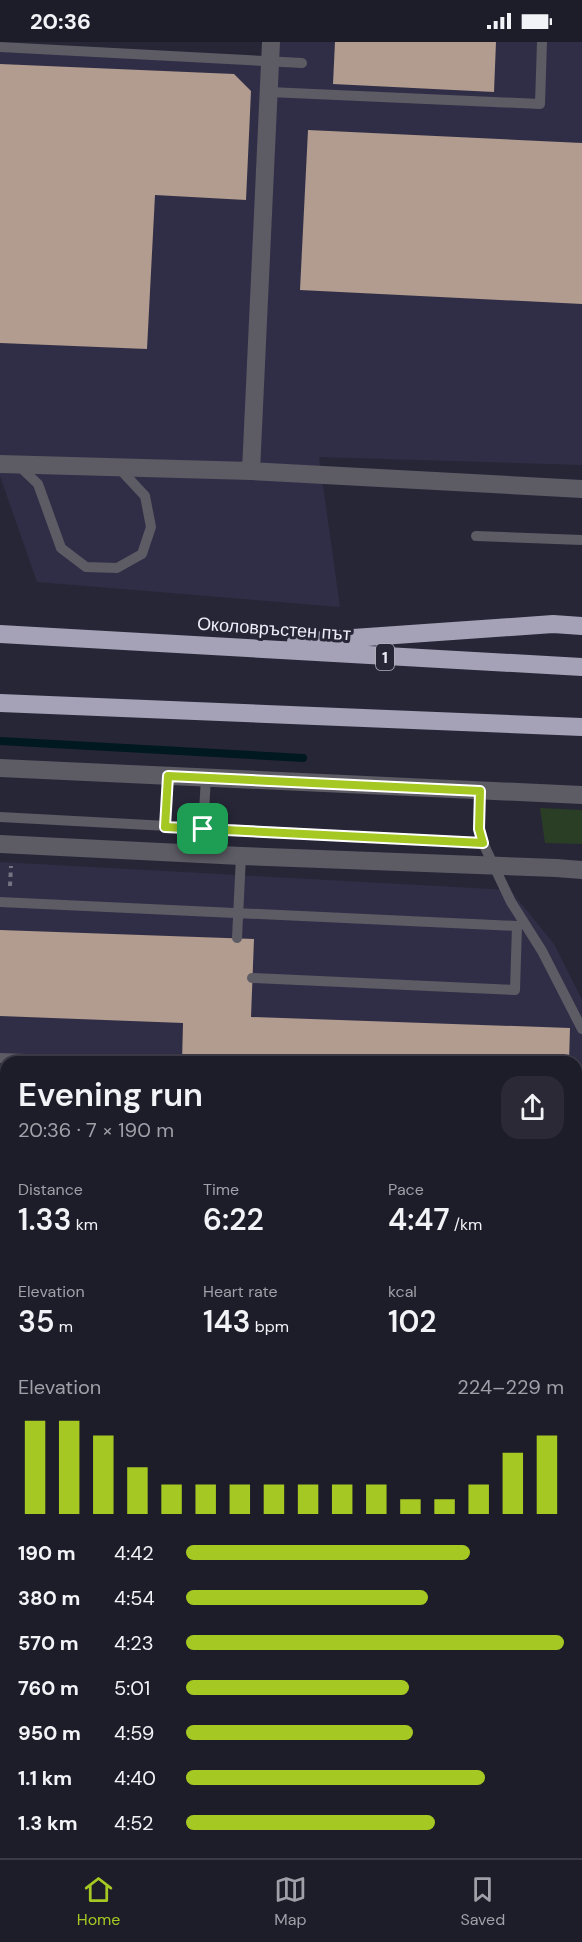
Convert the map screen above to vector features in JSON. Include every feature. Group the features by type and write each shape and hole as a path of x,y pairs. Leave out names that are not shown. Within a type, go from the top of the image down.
{"highway":[{"path":"224,647 553,624 582,626"},
{"name":"Околовръстен път","path":"0,634 582,668"},
{"path":"0,703 582,727"},
{"path":"463,721 582,739"}],"street":[{"path":"251,471 271,42"},
{"path":"8,464 251,471 582,489"},
{"path":"0,768 582,795"},
{"path":"6,844 582,870"}],"lane":[{"path":"269,93 540,104 542,42"},
{"path":"0,47 302,63"},
{"path":"8,464 38,484 61,548 86,567 117,568 142,554 151,527 145,496 118,467"},
{"path":"476,536 582,540"},
{"path":"165,827 168,776"},
{"path":"203,829 206,777"},
{"path":"480,791 479,829 483,843 511,902 542,951 582,1029"},
{"path":"0,817 483,843"},
{"path":"237,938 241,856"},
{"path":"5,902 517,926 515,990 252,978"}],"path":[{"path":"5,902 6,844"}],"shaded area":[{"path":"271,42 582,42 582,465 319,457 340,607 37,582 0,476 0,47 270,62"},
{"path":"0,862 510,890 554,944 582,1000 582,1056 0,1056"}],"green space":[{"path":"540,808 582,810 582,844 545,843"}],"building":[{"path":"335,42 496,42 494,92 333,84"},
{"path":"0,64 234,74 251,91 246,200 155,195 147,349 0,343"},
{"path":"308,130 582,143 582,304 300,290"},
{"path":"0,930 254,939 251,1017 570,1028 569,1056 182,1056 183,1023 0,1016"}],"waterway":[{"path":"0,741 303,758"}],"route":[{"path":"168,776 480,791 479,829 483,843 203,829 165,827 168,776"}]}
